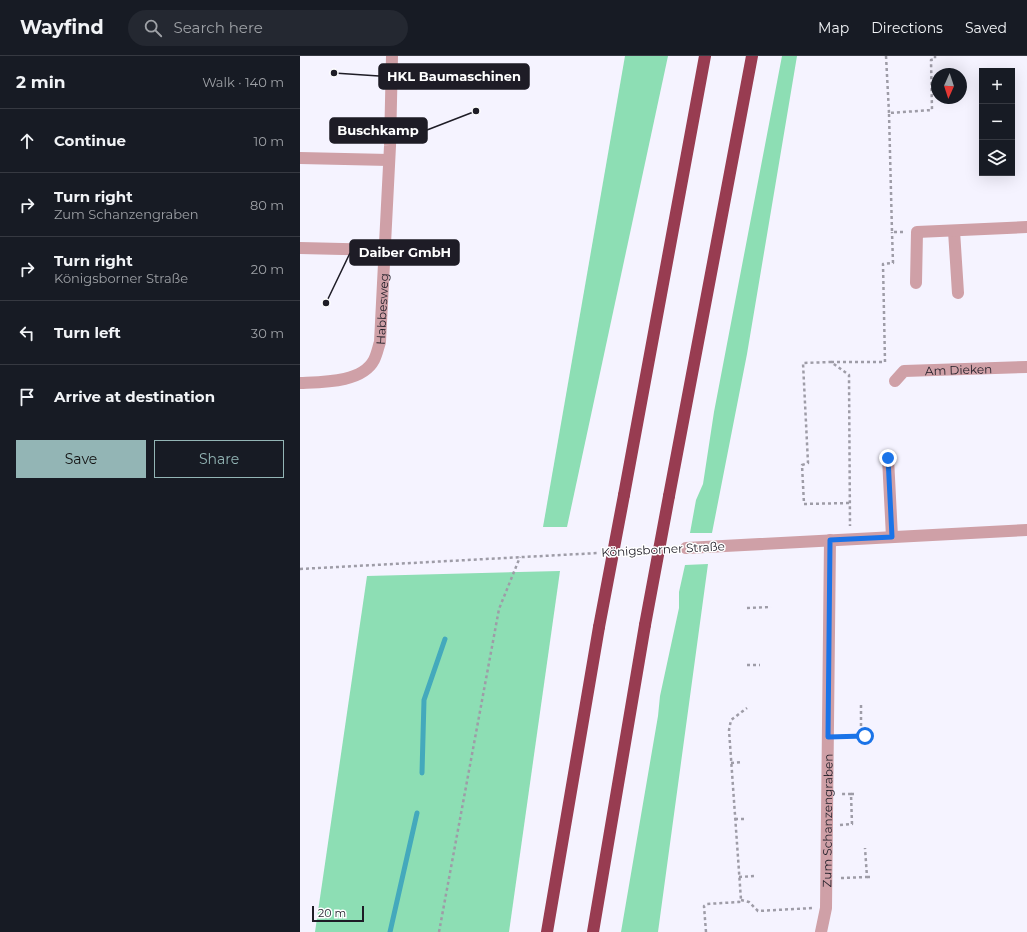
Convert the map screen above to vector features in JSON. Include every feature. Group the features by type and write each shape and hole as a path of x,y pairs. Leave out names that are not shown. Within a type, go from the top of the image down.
{"highway":[{"path":"547,932 600,627 705,56"},
{"path":"593,932 645,625 752,56"}],"street":[{"name":"Habbesweg","path":"300,383 337,381 358,375 374,361 380,342 389,160 392,56"},
{"path":"300,158 389,160"},
{"path":"916,283 917,232 1027,227"},
{"path":"954,231 958,293"},
{"path":"300,248 384,250"},
{"name":"Am Dieken","path":"895,380 904,371 1027,367"},
{"path":"888,458 892,537"},
{"name":"Königsborner Straße","path":"686,548 1027,530"},
{"name":"Zum Schanzengraben","path":"821,932 826,908 830,540"}],"path":[{"path":"849,503 804,504 802,464 808,463 803,363 885,362 883,264 893,263 886,56"},
{"path":"889,113 932,110 931,60 935,59 935,56"},
{"path":"892,232 917,232"},
{"path":"831,362 849,375 850,539"},
{"name":"Königsborner Straße","path":"623,552 647,550"},
{"name":"Königsborner Straße","path":"300,569 599,553"},
{"path":"439,932 499,609 520,557"},
{"path":"747,608 771,607"},
{"path":"747,665 760,665"},
{"path":"860,704 861,736"},
{"path":"741,900 729,730 731,720 747,708"},
{"path":"828,737 865,736"},
{"path":"731,762 742,762"},
{"path":"828,793 855,794"},
{"path":"827,825 852,824 851,794"},
{"path":"735,819 745,819"},
{"path":"865,848 867,877"},
{"path":"739,877 755,876"},
{"path":"826,878 872,877"},
{"path":"706,932 704,906 707,904 740,902 741,900 749,902 758,911 826,908"}],"green space":[{"path":"625,56 668,56 567,527 543,527"},
{"path":"782,56 797,56 747,354 712,533 690,533 696,500 703,484 714,412"},
{"path":"708,564 658,932 621,932 658,716 660,696 679,608 679,592 685,565"},
{"path":"560,571 509,932 315,932 367,576"}],"waterway":[{"path":"422,773 424,700 445,639"},
{"path":"390,932 417,813"}],"place":[{"name":"HKL Baumaschinen","path":"334,73"},
{"name":"Buschkamp","path":"476,111"},
{"name":"Daiber GmbH","path":"326,303"}],"route":[{"path":"865,736 828,737 830,540 892,537 888,458"}]}
